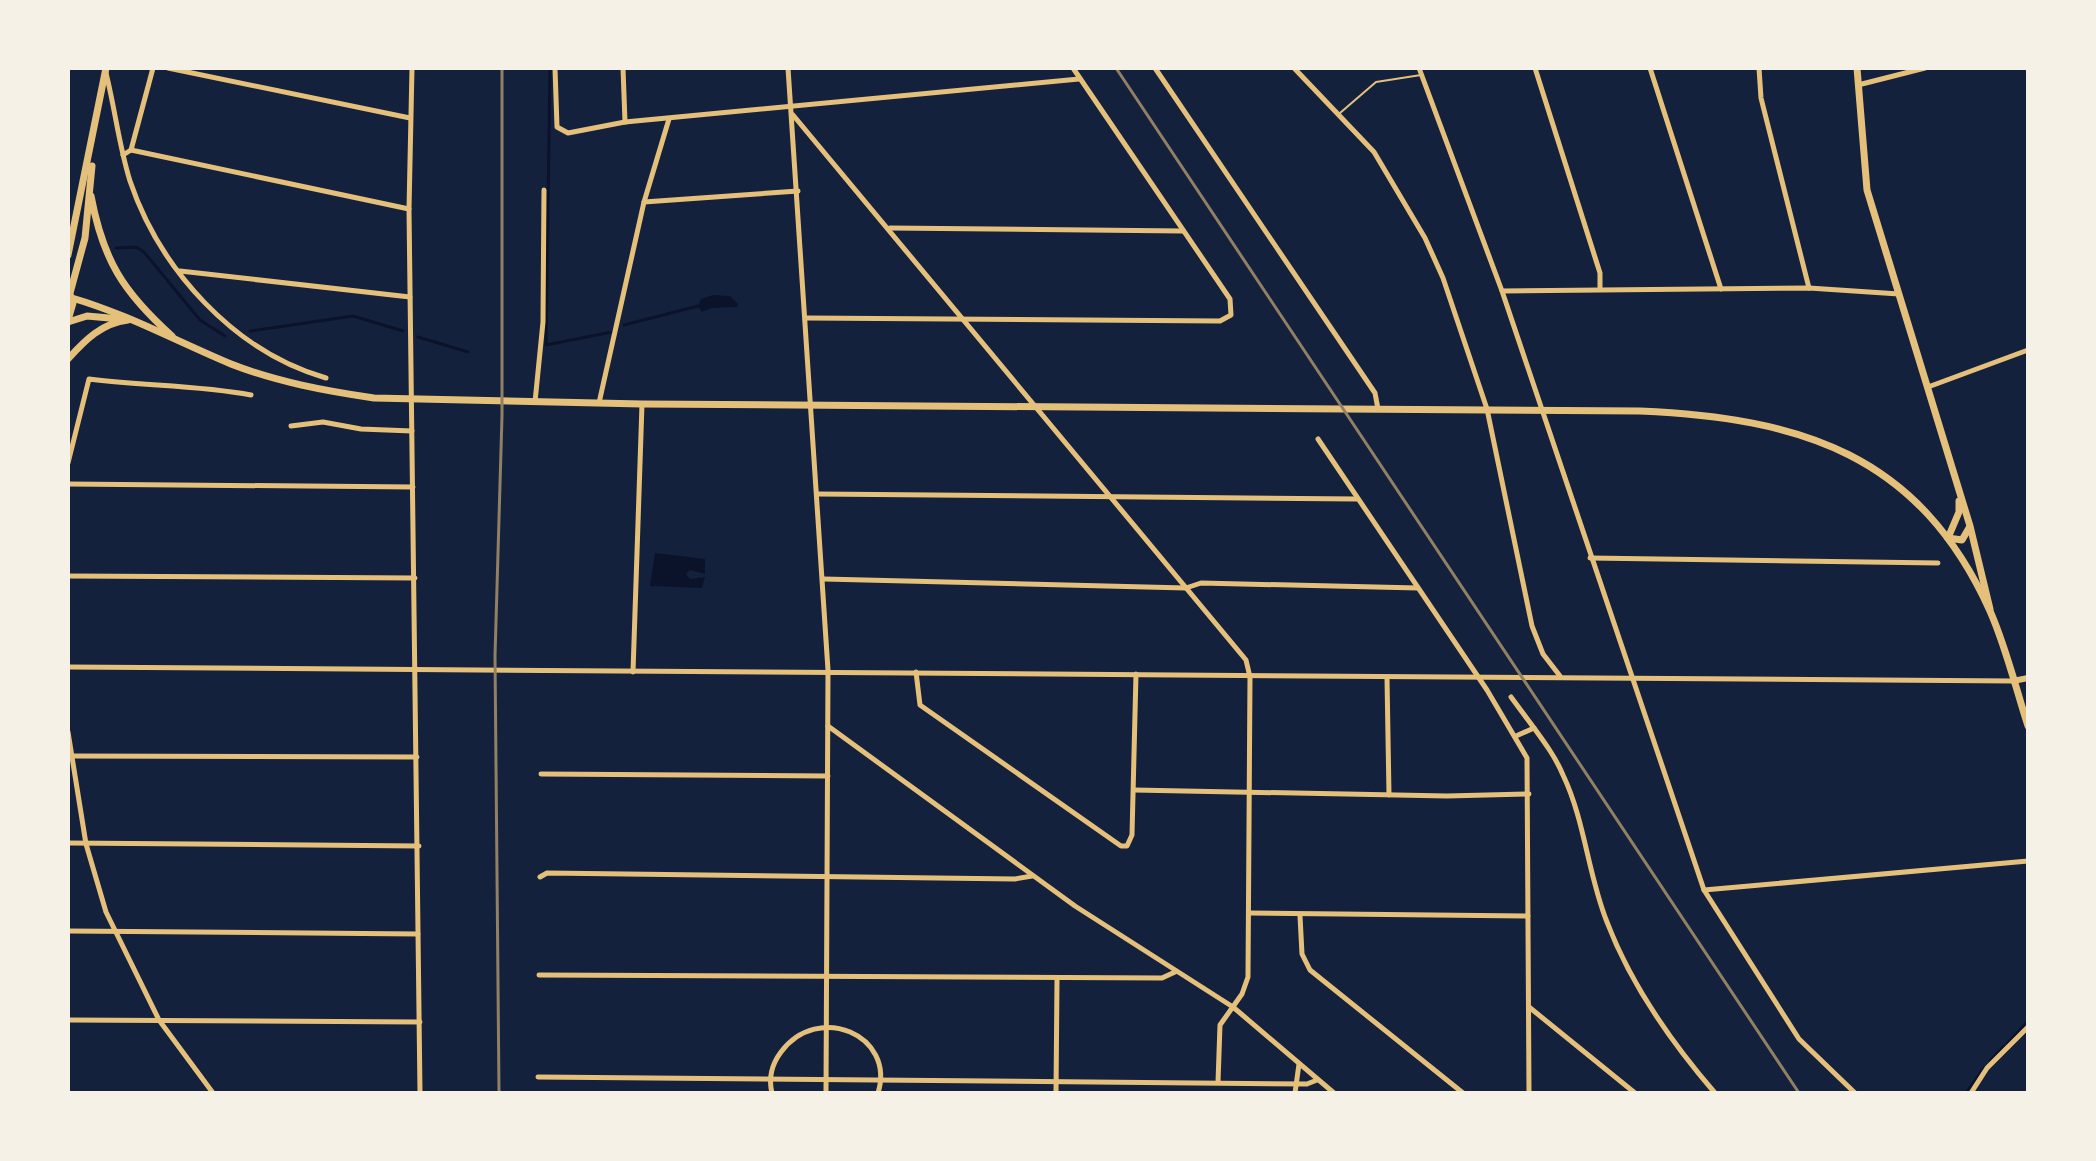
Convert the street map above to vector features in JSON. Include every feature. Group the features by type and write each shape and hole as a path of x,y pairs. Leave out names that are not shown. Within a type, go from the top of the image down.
{"main road":[{"path":"1857,68 1864,175 1970,526 1992,615 2028,726"},
{"path":"68,255 93,147 106,69"},
{"path":"93,147 91,196 83,249 70,293 68,321 93,316 130,320"},
{"path":"91,196 98,232 113,270 142,310 176,340"},
{"path":"70,293 234,365 331,392 412,400 1691,413 1791,429 1866,464 1935,521 1992,615"},
{"path":"68,359 96,331 114,321 130,320"},
{"path":"1948,538 1959,512 1959,495"},
{"path":"1935,521 1954,523"},
{"path":"1948,538 1962,540 1970,526"}],"street":[{"path":"123,155 131,150 153,68"},
{"path":"168,68 410,118"},
{"path":"412,68 409,209 420,1093"},
{"path":"555,68 559,131 568,133 625,122 1080,79"},
{"path":"623,68 625,122"},
{"path":"788,68 828,670 826,1093"},
{"path":"807,318 1220,321 1231,315 1230,299 1073,68"},
{"path":"1155,68 1375,393 1378,409"},
{"path":"1294,68 1374,152 1425,238 1454,305 1487,409 1532,626 1543,654 1560,677"},
{"path":"1535,68 1600,273 1600,289"},
{"path":"1650,68 1721,289"},
{"path":"1759,68 1761,98 1809,288"},
{"path":"1857,85 1925,68"},
{"path":"106,69 123,155 148,224 179,271 213,310 246,339 288,365 326,378"},
{"path":"1422,70 1502,291 1704,890 1799,1039 1855,1093"},
{"path":"793,115 1246,660 1250,677 1248,977 1220,1025 1218,1082"},
{"path":"599,403 644,202 669,119"},
{"path":"131,150 409,209"},
{"path":"535,402 543,322 544,190"},
{"path":"644,202 798,191"},
{"path":"889,228 1183,231"},
{"path":"179,271 410,297"},
{"path":"1502,291 1809,288 1899,294"},
{"path":"1927,387 2028,350"},
{"path":"68,463 89,379 148,387 209,388 251,395"},
{"path":"633,672 642,404"},
{"path":"291,426 323,422 361,429 412,431"},
{"path":"1318,439 1478,677 1527,758 1529,1093"},
{"path":"68,484 413,487"},
{"path":"818,494 1358,499"},
{"path":"1590,558 1938,563"},
{"path":"68,576 415,578"},
{"path":"824,579 1186,588 1201,583 1419,588"},
{"path":"68,667 633,672 828,670 1387,678 2013,681 2028,678"},
{"path":"916,672 920,705 1109,840 1127,846 1132,835 1136,674"},
{"path":"1387,678 1389,795"},
{"path":"1511,697 1565,777 1607,921 1621,954 1649,1005 1715,1093"},
{"path":"828,726 1033,875 1175,972 1233,1007 1334,1093"},
{"path":"1516,736 1534,728"},
{"path":"68,732 86,844 106,912 159,1020 213,1093"},
{"path":"71,756 417,757"},
{"path":"68,778 73,769"},
{"path":"541,774 828,776"},
{"path":"1134,790 1249,795 1529,794"},
{"path":"68,843 419,846"},
{"path":"1704,890 2028,861"},
{"path":"540,877 547,873 1015,879 1033,875"},
{"path":"1249,913 1300,916 1528,916"},
{"path":"1300,916 1302,954 1310,970 1463,1093"},
{"path":"68,931 418,934"},
{"path":"539,975 1057,980 1162,978 1175,972"},
{"path":"1056,1093 1057,980"},
{"path":"1528,1007 1635,1093"},
{"path":"68,1020 420,1022"},
{"path":"772,1093 770,1078 774,1062 796,1036 810,1028 827,1025 850,1031 864,1041 877,1062 881,1080 878,1093"},
{"path":"1971,1093 1987,1068 2028,1027"},
{"path":"1295,1093 1299,1064"},
{"path":"538,1077 1295,1084 1317,1080"}],"lane":[{"path":"1340,113 1376,82 1422,70"}],"water":[{"path":"713,295 730,296 738,304 737,307 712,308 702,312 698,306 701,299"},
{"path":"655,553 705,559 705,574 690,570 686,574 690,579 705,577 702,588 650,586"}],"waterway":[{"path":"550,68 546,345 612,332"},
{"path":"116,248 136,247 144,252 200,320 225,336"},
{"path":"624,325 698,306"},
{"path":"250,331 353,316 403,331"},
{"path":"418,337 468,352"},
{"path":"2007,1044 2028,1021"},
{"path":"1990,1061 2004,1046"},
{"path":"1966,1093 1985,1067"}],"railway":[{"path":"499,1093 495,656 502,416 502,68"},
{"path":"1116,68 1799,1093"}]}
